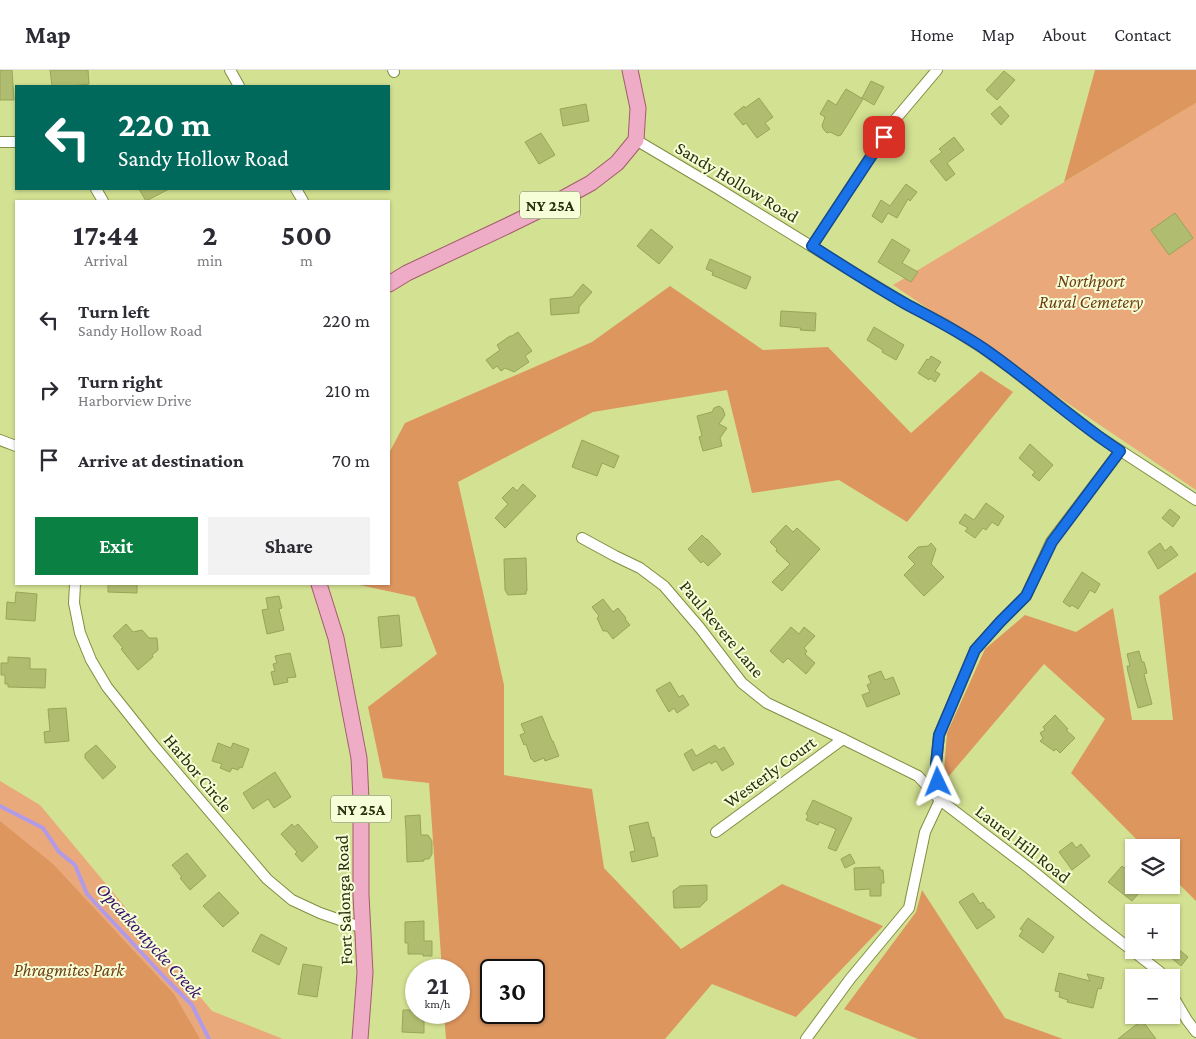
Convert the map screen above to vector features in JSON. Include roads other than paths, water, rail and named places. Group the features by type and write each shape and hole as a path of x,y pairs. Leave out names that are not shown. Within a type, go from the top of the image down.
{"main road":[{"path":"630,70 638,108 636,140"},
{"name":"NY 25A","path":"390,283 407,273 507,226 591,183 616,163 636,140"},
{"name":"Fort Salonga Road","path":"318,585 336,638 359,758 365,973 360,1039"}],"street":[{"path":"230,70 238,85"},
{"path":"812,246 894,121 937,70"},
{"name":"Sandy Hollow Road","path":"636,140 906,304 982,347 1098,436 1196,500"},
{"path":"0,142 15,142"},
{"path":"0,440 15,446"},
{"path":"806,1039 850,979 909,908 925,832 940,800 936,764 939,735 975,650 1026,596 1052,542 1120,451"},
{"name":"Paul Revere Lane","path":"582,538 640,568 664,586 700,628 742,683 767,703 918,776 940,800"},
{"name":"Harbor Circle","path":"75,585 74,604 80,633 91,660 108,687 154,746 267,879 292,900 363,928"},
{"name":"Westerly Court","path":"716,832 844,739"},
{"name":"Laurel Hill Road","path":"940,800 1156,969"},
{"path":"1180,1008 1196,1032"}],"waterway":[{"name":"Opcatkontycke Creek","path":"0,806 43,828 59,852 75,865 87,894 192,1005 209,1039"}],"park label":[{"name":"Northport Rural Cemetery","path":"1091,291"},
{"name":"Phragmites Park","path":"69,970"}]}
